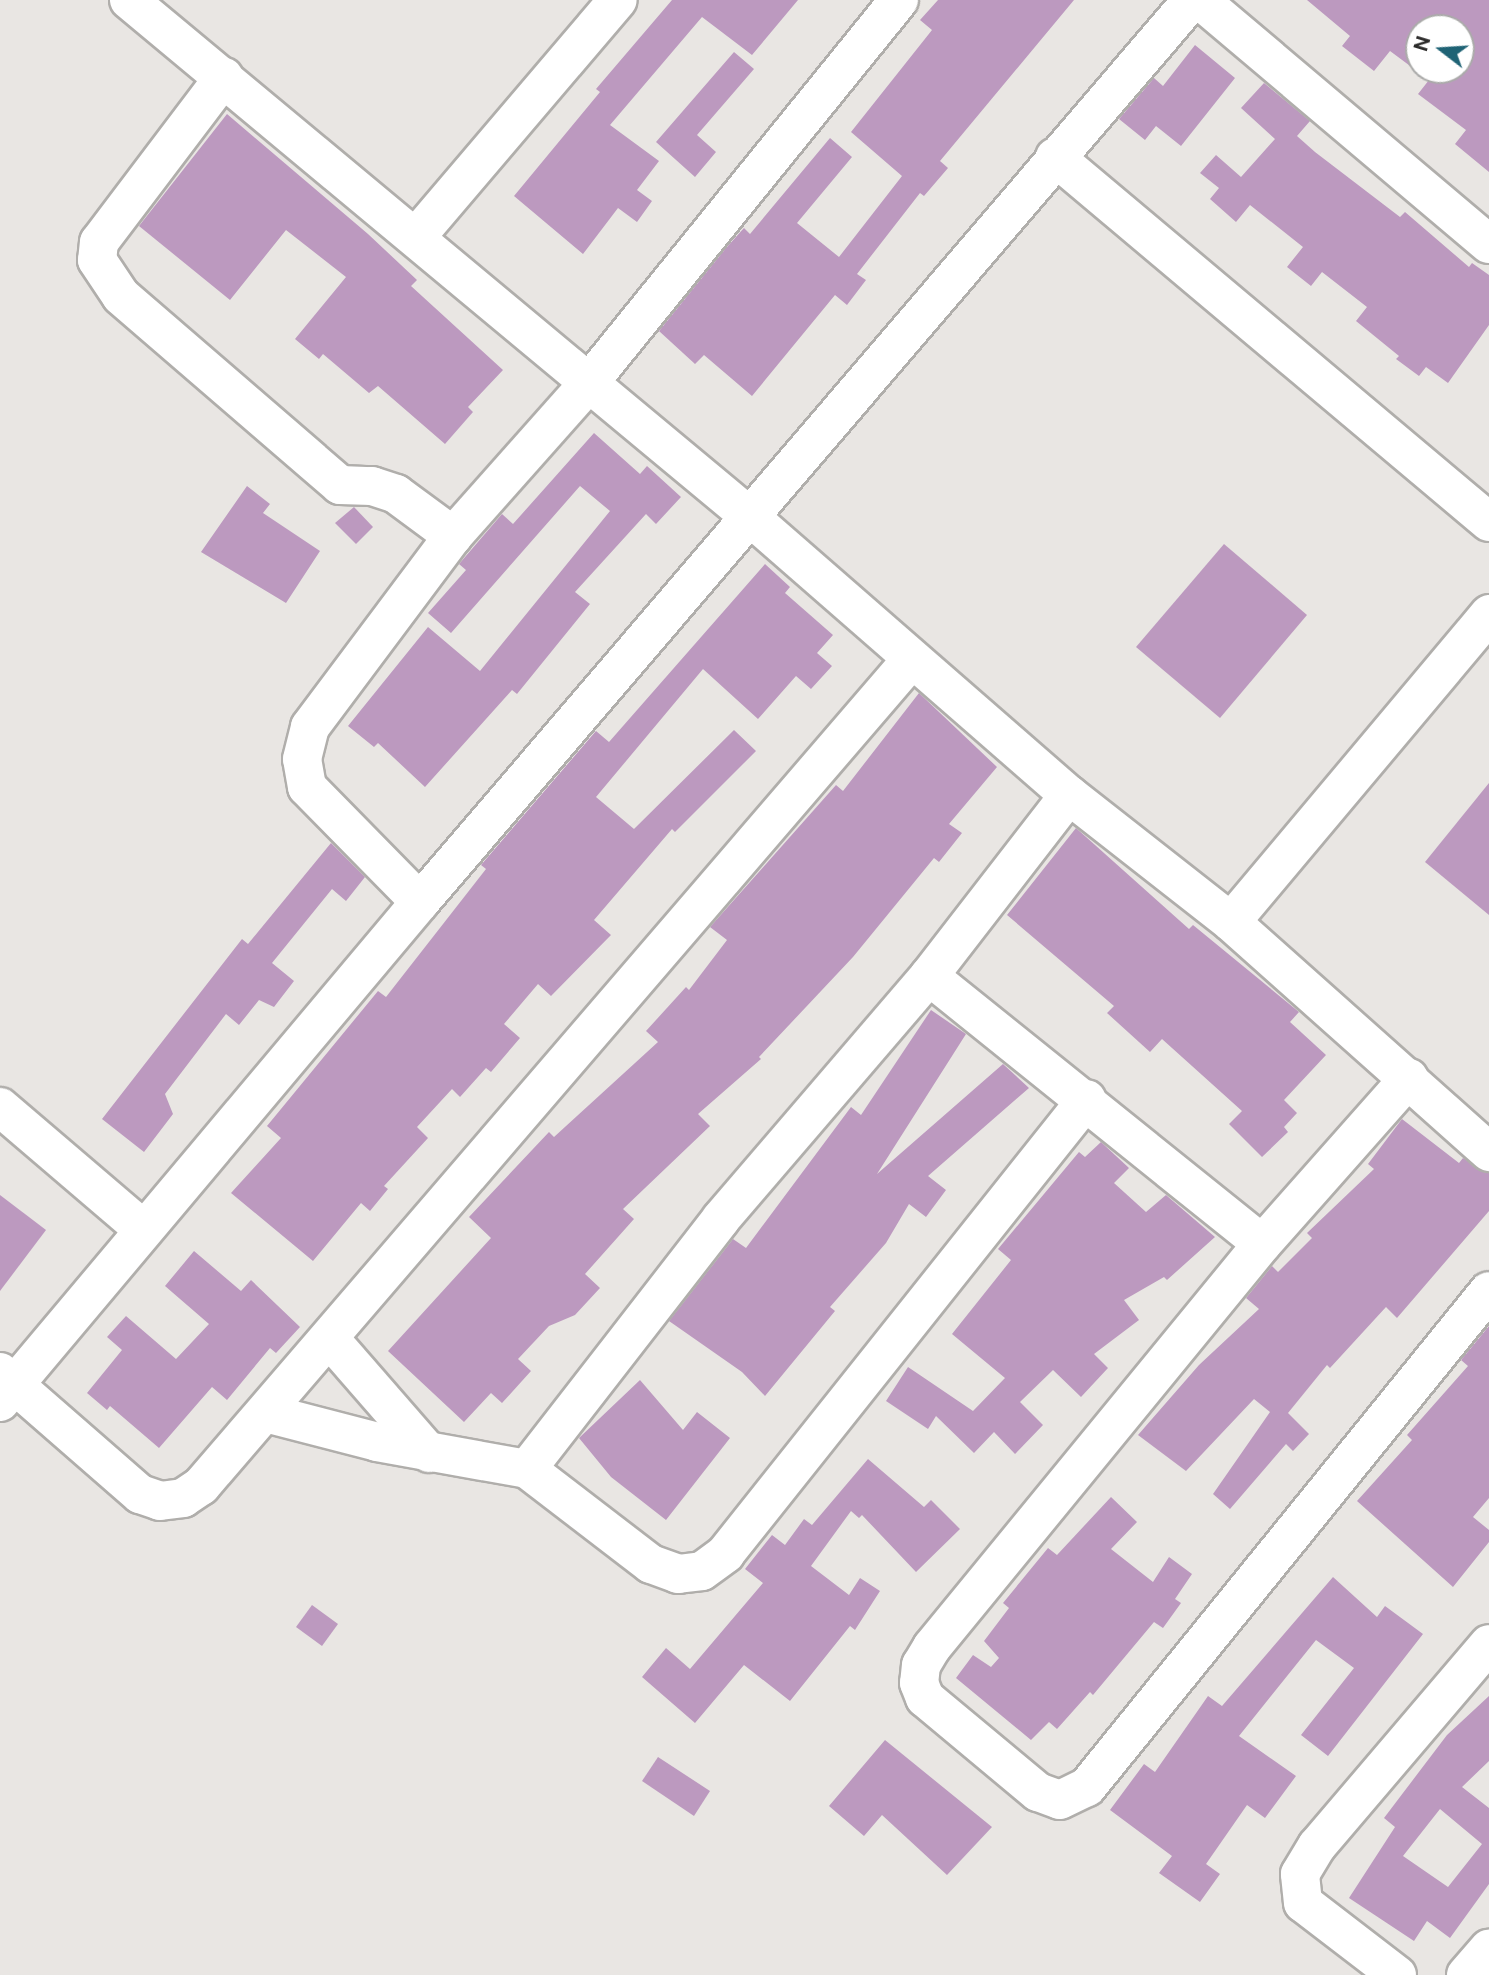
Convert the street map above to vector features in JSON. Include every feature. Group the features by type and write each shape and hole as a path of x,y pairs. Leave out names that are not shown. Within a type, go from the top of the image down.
{"street":[{"path":"129,0 749,516 1069,795 1231,922 1489,1152"},
{"path":"416,237 618,0"},
{"path":"420,902 307,788 302,759 310,727 453,536 588,384 899,0"},
{"path":"911,660 201,1486 183,1498 160,1501 140,1494 5,1386 143,1229 1055,157 1192,0"},
{"path":"1200,0 1489,244"},
{"path":"224,77 99,242 97,260 121,296 340,485 372,486 396,494 453,536"},
{"path":"1055,157 1489,522"},
{"path":"1231,922 1489,614"},
{"path":"527,1469 721,1219 929,976 1069,795"},
{"path":"929,976 1087,1099 1262,1244"},
{"path":"1409,1078 1262,1244 921,1665 919,1683 925,1698 1038,1792 1060,1800 1087,1787 1489,1291"},
{"path":"266,1413 429,1452 527,1469 651,1564 678,1574 702,1571 725,1554 1087,1099"},
{"path":"0,1107 143,1229"},
{"path":"330,1339 429,1452"},
{"path":"1397,1975 1303,1903 1300,1874 1317,1846 1489,1644"},
{"path":"1466,1975 1489,1949"}],"building":[{"path":"672,0 798,0 752,55 702,17 610,125 659,161 637,190 652,201 637,222 618,208 583,254 514,196 600,92 596,89"},
{"path":"938,0 1074,0 940,161 948,168 924,196 920,193 857,274 866,280 847,305 835,295 752,396 704,355 695,364 659,331 726,248 744,228 750,234 830,138 852,157 797,223 839,257 902,176 851,132 932,30 920,20"},
{"path":"1307,0 1489,0 1489,172 1455,144 1466,130 1418,94 1426,84 1475,84 1475,14 1405,14 1405,62 1390,51 1374,71 1342,46 1350,36"},
{"path":"1195,45 1235,78 1181,146 1156,126 1145,140 1119,119 1154,78 1163,86"},
{"path":"734,52 754,69 697,135 716,152 695,177 656,142"},
{"path":"1264,83 1310,121 1297,136 1315,152 1400,217 1405,212 1469,267 1472,263 1489,275 1489,325 1448,383 1426,367 1419,376 1396,359 1399,356 1356,321 1367,307 1322,272 1311,286 1287,267 1303,247 1250,205 1236,222 1210,199 1219,188 1200,173 1216,155 1241,177 1275,139 1241,108"},
{"path":"227,114 368,234 417,280 411,286 503,370 468,407 473,412 445,444 378,386 369,393 323,354 319,359 295,339 346,277 286,230 230,300 139,226"},
{"path":"594,433 640,474 647,466 681,497 656,524 646,514 575,592 590,604 517,694 512,690 425,787 378,743 374,747 348,726 428,627 480,671 610,511 580,486 451,633 428,613 466,570 459,564 502,514 513,524"},
{"path":"247,486 270,504 263,513 320,551 286,603 201,552"},
{"path":"354,507 373,527 356,544 335,523"},
{"path":"1224,544 1307,615 1220,718 1136,647"},
{"path":"765,564 790,587 785,593 833,635 817,653 832,666 811,689 796,676 758,719 703,669 596,797 634,829 734,730 756,751 675,832 672,829 594,920 611,935 551,996 538,984 504,1024 520,1038 491,1072 486,1068 460,1097 452,1089 417,1127 428,1138 384,1186 388,1189 370,1211 361,1203 313,1261 231,1193 281,1138 267,1126 378,991 386,997 486,869 481,865 596,731 609,742"},
{"path":"919,693 997,767 949,824 962,833 939,862 934,858 853,957 759,1057 761,1059 698,1114 710,1126 623,1209 634,1219 585,1274 600,1288 575,1315 549,1326 518,1359 531,1371 502,1403 491,1393 464,1422 388,1351 491,1238 469,1217 549,1132 554,1137 658,1042 646,1031 686,987 689,990 727,940 710,927 836,785 843,791"},
{"path":"1489,783 1489,915 1425,862"},
{"path":"1076,828 1189,929 1193,925 1299,1012 1290,1022 1326,1055 1284,1100 1297,1113 1284,1127 1288,1132 1262,1157 1229,1124 1242,1111 1162,1039 1150,1052 1107,1013 1114,1006 1007,915"},
{"path":"331,843 365,877 346,901 332,889 272,963 294,981 274,1007 259,1000 239,1025 226,1014 165,1094 173,1114 144,1152 102,1119 242,939 248,944"},
{"path":"931,1010 966,1034 877,1174 1003,1064 1029,1088 928,1176 946,1190 926,1217 909,1204 886,1243 830,1307 835,1311 765,1396 742,1372 669,1321 733,1239 746,1248 851,1107 861,1115"},
{"path":"1402,1119 1459,1163 1463,1158 1489,1173 1489,1211 1397,1318 1386,1307 1330,1368 1327,1365 1288,1413 1309,1434 1293,1451 1286,1444 1230,1509 1213,1494 1270,1412 1254,1399 1186,1471 1138,1435 1199,1365 1259,1309 1246,1298 1272,1266 1278,1272 1312,1238 1307,1233 1374,1169 1368,1164"},
{"path":"1101,1142 1129,1168 1114,1183 1146,1212 1166,1195 1215,1237 1167,1280 1164,1277 1124,1300 1139,1320 1094,1354 1108,1368 1081,1397 1053,1370 1020,1402 1043,1425 1015,1454 994,1432 974,1453 936,1416 928,1429 886,1401 908,1367 973,1411 1005,1378 952,1334 1011,1260 998,1249 1079,1152 1085,1157"},
{"path":"0,1195 46,1230 0,1291"},
{"path":"194,1251 241,1291 251,1280 300,1327 276,1353 270,1348 227,1400 212,1387 159,1448 110,1406 107,1410 87,1393 122,1350 107,1337 126,1316 176,1359 209,1324 165,1286"},
{"path":"1489,1326 1489,1498 1473,1517 1489,1530 1489,1542 1453,1587 1357,1501 1412,1440 1407,1435 1468,1366 1461,1360"},
{"path":"640,1380 683,1430 697,1412 730,1438 666,1520 611,1477 579,1438"},
{"path":"868,1459 924,1507 931,1500 960,1529 916,1572 862,1515 859,1518 851,1511 811,1566 849,1595 860,1578 880,1591 855,1630 850,1626 790,1701 744,1665 695,1723 642,1677 666,1648 690,1669 763,1583 745,1569 772,1535 785,1545 804,1519 812,1525"},
{"path":"1111,1497 1137,1522 1111,1549 1153,1582 1169,1557 1192,1574 1175,1599 1181,1603 1163,1628 1154,1622 1093,1695 1090,1692 1057,1729 1049,1722 1031,1740 956,1678 973,1655 991,1667 999,1658 984,1641 1009,1608 1003,1603 1048,1548 1057,1555"},
{"path":"1333,1577 1377,1617 1385,1606 1423,1634 1328,1756 1301,1735 1354,1668 1316,1640 1239,1736 1296,1776 1265,1818 1247,1805 1206,1864 1220,1874 1200,1902 1159,1873 1172,1856 1110,1810 1144,1764 1155,1772 1208,1696 1222,1706"},
{"path":"312,1605 338,1624 322,1646 296,1627"},
{"path":"1489,1696 1489,1761 1462,1787 1489,1808 1489,1884 1450,1938 1427,1921 1414,1941 1349,1898 1395,1827 1384,1818 1447,1735","holes":["1440,1809 1482,1844 1448,1887 1403,1856"]},
{"path":"885,1740 992,1827 947,1875 882,1815 864,1836 829,1806"},
{"path":"658,1757 710,1791 694,1816 642,1781"}]}
